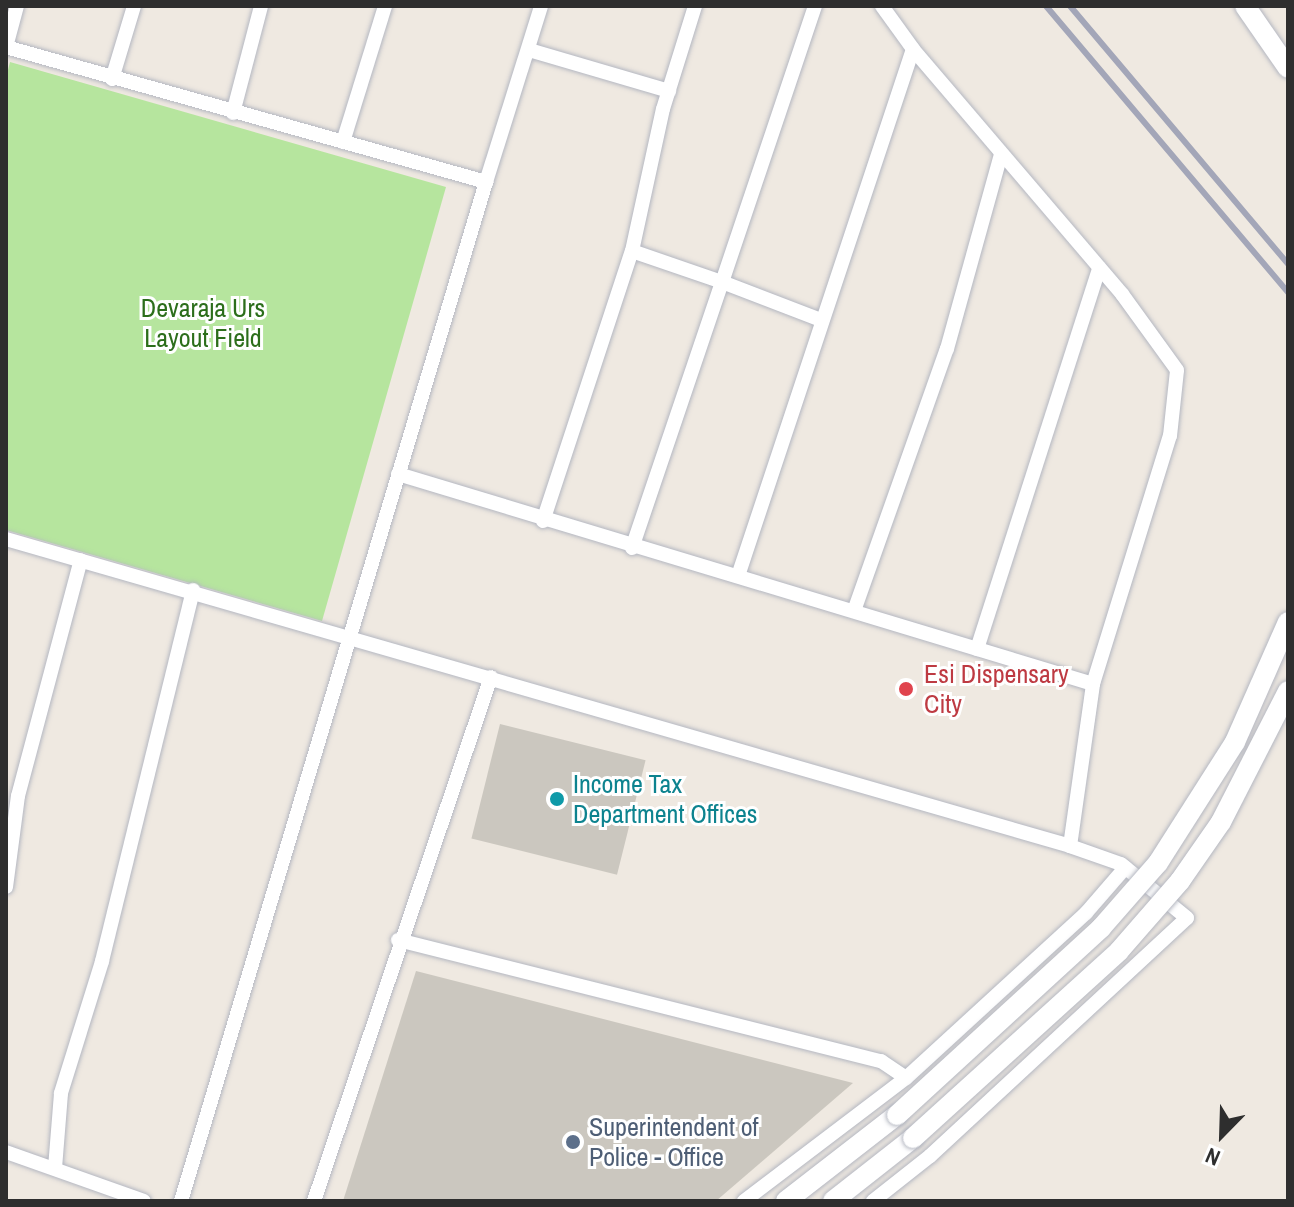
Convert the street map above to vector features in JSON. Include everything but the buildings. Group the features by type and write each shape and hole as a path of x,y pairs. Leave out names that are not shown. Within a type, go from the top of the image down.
{"main road":[{"path":"1245,6 1288,68"},
{"path":"786,1201 897,1115 1101,928 1158,863 1235,742 1288,622"},
{"path":"833,1201 913,1138 1119,951 1171,892 1221,822 1288,691"}],"street":[{"path":"17,6 6,47 486,182"},
{"path":"112,79 134,6"},
{"path":"233,113 261,6"},
{"path":"343,142 385,6"},
{"path":"181,1201 347,634 541,6"},
{"path":"543,521 632,251 669,91 695,6"},
{"path":"632,548 815,6"},
{"path":"882,6 913,49 1099,268 1177,370 1170,436 1093,684 1070,846"},
{"path":"738,576 913,49"},
{"path":"529,50 669,91"},
{"path":"854,611 947,349 1001,154"},
{"path":"632,251 821,320"},
{"path":"977,649 1099,268"},
{"path":"398,474 632,548 738,576 1093,684"},
{"path":"6,539 347,634 1070,846 1125,868 1187,918 930,1156 873,1201"},
{"path":"6,887 18,796 81,560"},
{"path":"55,1168 61,1093 102,961 193,590"},
{"path":"314,1201 398,940 491,677"},
{"path":"744,1201 906,1078 1086,913 1125,868"},
{"path":"398,940 881,1061 906,1078"},
{"path":"6,1152 144,1201"}],"green space":[{"name":"Devaraja Urs Layout Field","path":"10,62 446,187 322,621 6,530 6,78"}],"railway":[{"path":"1046,6 1288,292"},
{"path":"1070,6 1288,264"}],"place":[{"name":"Esi Dispensary City","path":"906,689"},
{"name":"Income Tax Department Offices","path":"557,799"},
{"name":"Superintendent of Police - Office","path":"573,1142"}]}
